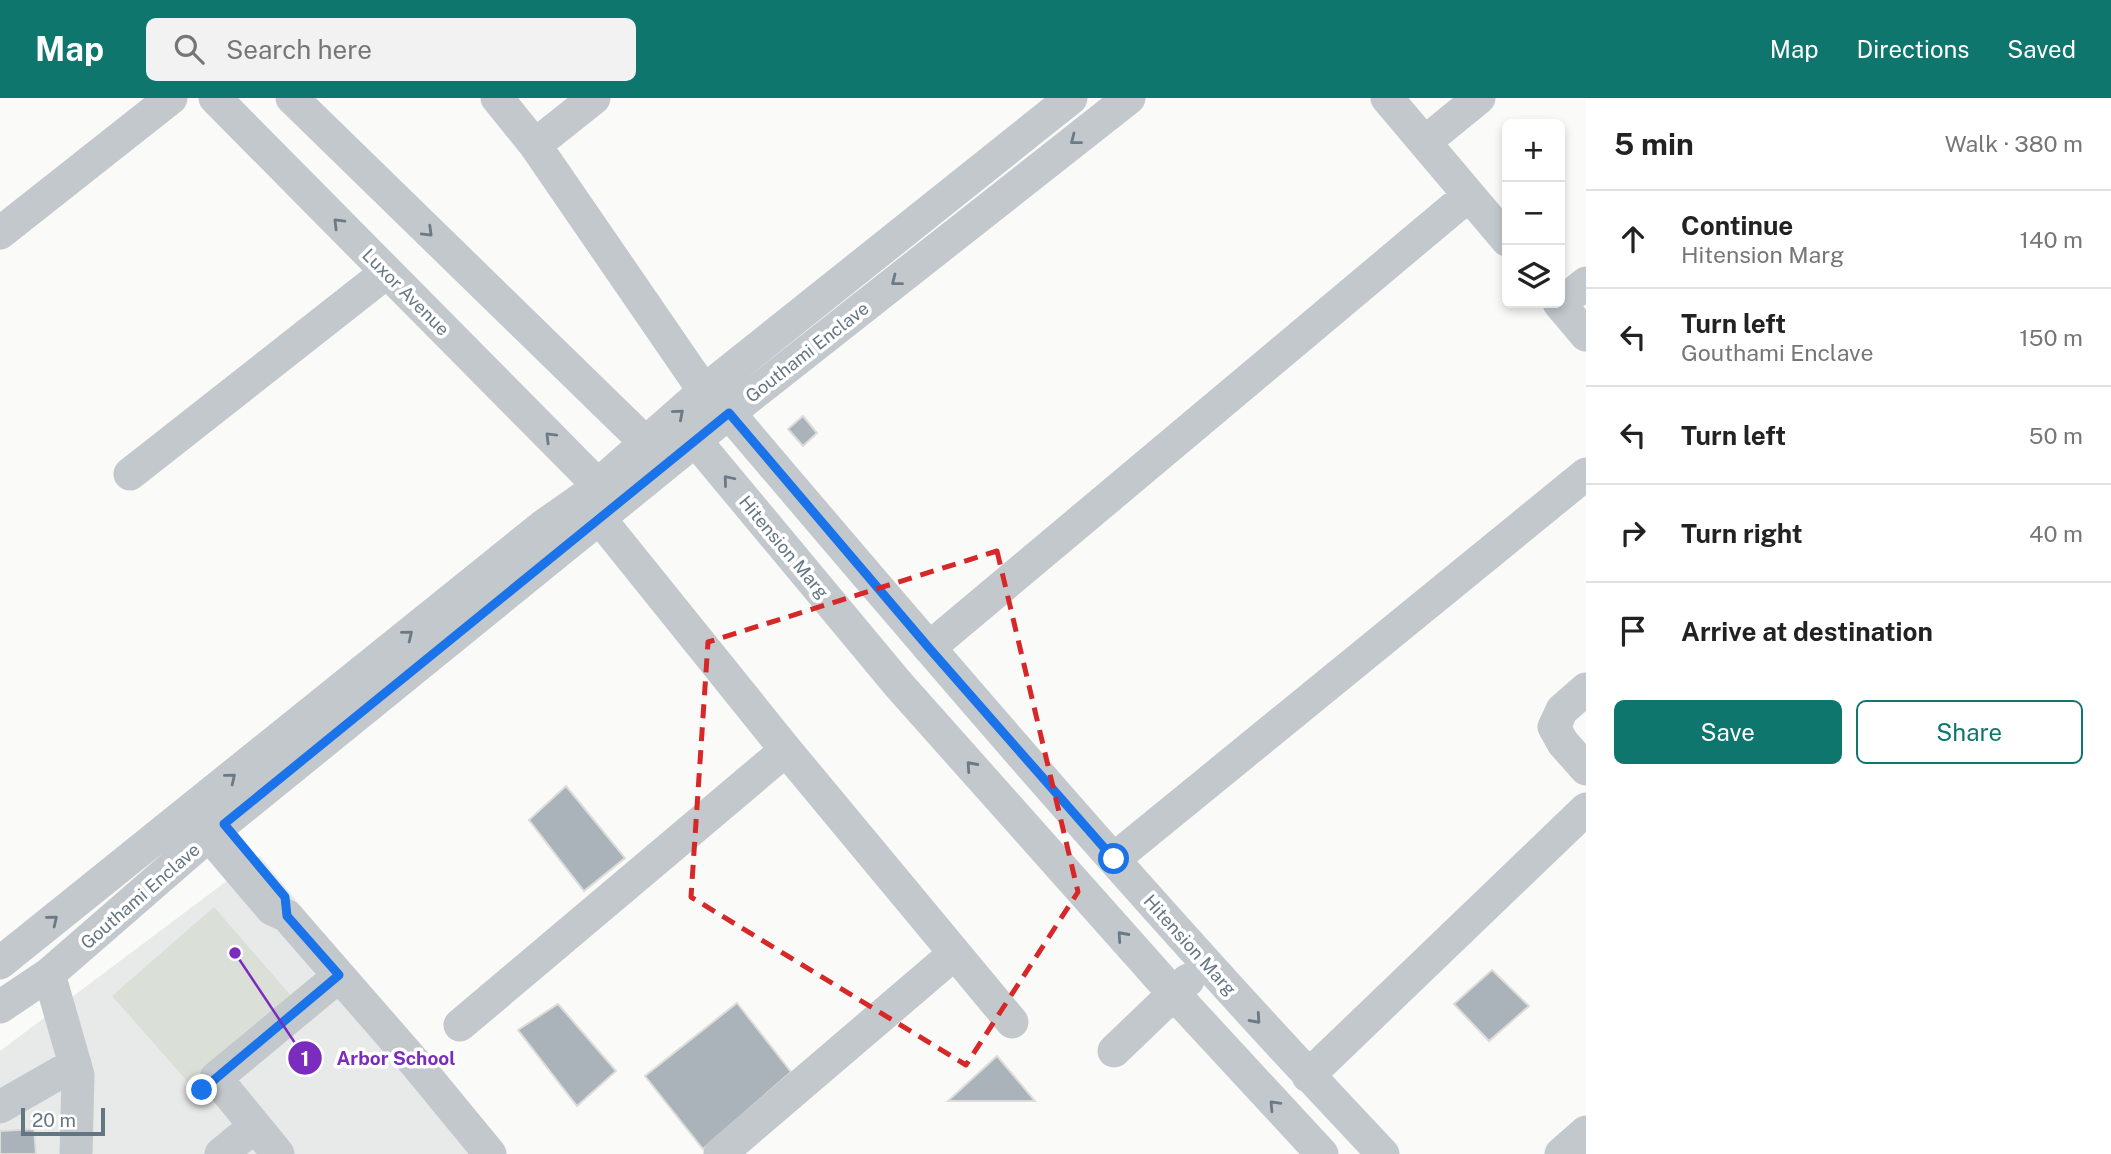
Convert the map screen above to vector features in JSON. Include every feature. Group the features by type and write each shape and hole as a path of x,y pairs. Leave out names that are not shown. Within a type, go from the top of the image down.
{"street":[{"path":"0,233 171,98"},
{"name":"Luxor Avenue","path":"215,98 598,485"},
{"path":"292,98 646,443"},
{"path":"497,98 535,145 704,391"},
{"path":"535,145 594,98"},
{"name":"Gouthami Enclave","path":"0,963 543,526 598,485 704,391 1071,98"},
{"name":"Gouthami Enclave","path":"0,1007 43,979 216,829 695,440 1129,98"},
{"path":"1387,98 1502,234"},
{"path":"1425,142 1479,98"},
{"path":"929,648 1469,195"},
{"path":"130,474 387,272"},
{"path":"1565,299 1586,284"},
{"path":"1564,308 1586,335"},
{"name":"Hitension Marg","path":"729,413 929,648 1205,963 1383,1154"},
{"name":"Hitension Marg","path":"695,440 898,684 1174,994 1322,1154"},
{"path":"1114,859 1586,474"},
{"path":"600,519 786,750 1012,1022"},
{"path":"1586,689 1562,710 1554,727 1563,743 1586,769"},
{"path":"460,1025 786,750"},
{"path":"1308,1076 1586,809"},
{"path":"216,829 285,897 287,916 489,1154"},
{"path":"719,1154 954,954"},
{"path":"1114,1051 1205,963"},
{"path":"278,1154 256,1126 209,1084 339,975"},
{"path":"43,979 70,1068 79,1082 76,1154"},
{"path":"0,1107 70,1068"},
{"path":"221,1154 256,1126"},
{"path":"1561,1154 1586,1132"}],"highlighted area":[{"path":"997,551 1078,892 966,1065 691,897 708,642"}],"shaded area":[{"path":"260,856 502,1154 0,1154 0,1051"},
{"path":"214,907 299,1005 196,1091 112,996"}],"building":[{"path":"803,416 817,433 803,446 788,429"},
{"path":"566,786 625,858 584,891 529,820"},
{"path":"1492,970 1529,1006 1489,1041 1454,1004"},
{"path":"737,1003 791,1072 703,1149 645,1076"},
{"path":"558,1004 616,1071 577,1106 518,1030"},
{"path":"997,1056 1035,1101 948,1101"},
{"path":"34,1129 36,1154 0,1154 0,1131"}],"place":[{"name":"Arbor School","path":"235,953"}],"route":[{"path":"202,1090 339,975 287,916 285,897 224,824 729,413 929,648 1114,859"}]}
